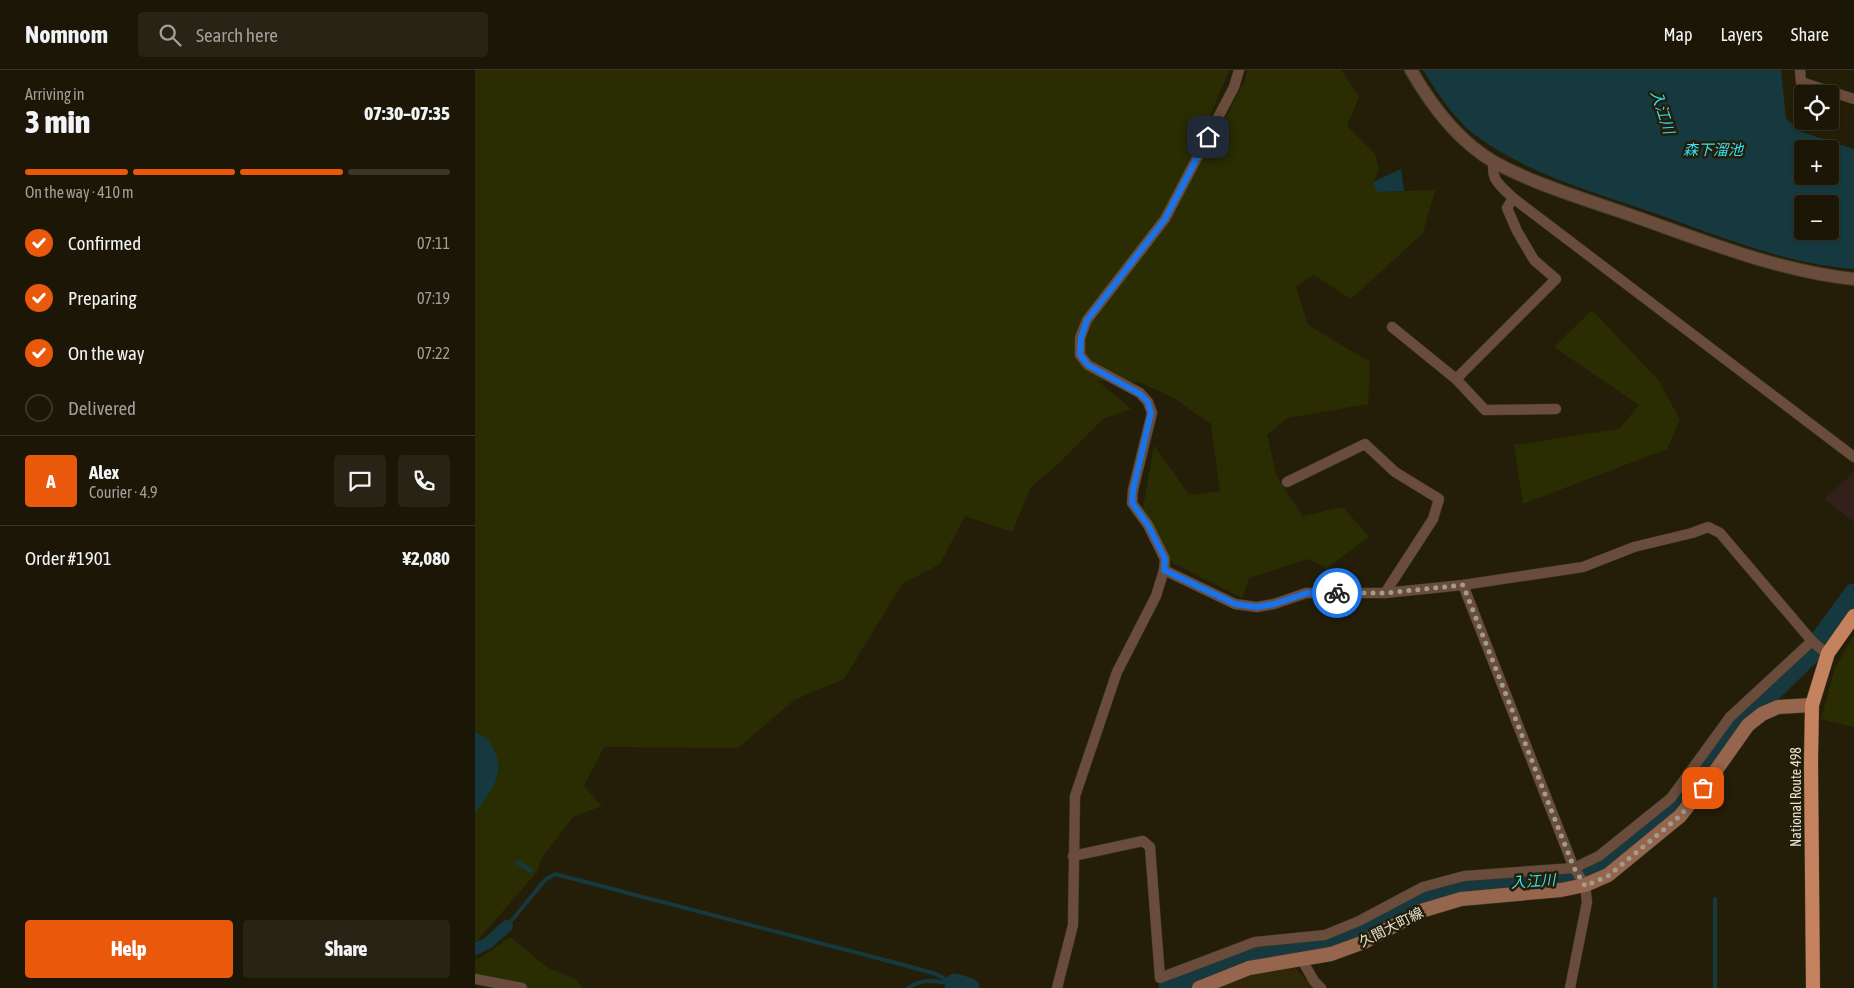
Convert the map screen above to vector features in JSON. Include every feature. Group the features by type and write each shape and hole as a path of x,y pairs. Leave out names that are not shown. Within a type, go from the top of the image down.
{"highway":[{"name":"National Route 498","path":"1813,988 1811,760 1813,705 1824,651 1854,616"}],"main road":[{"name":"久間大町線","path":"1199,988 1249,968 1331,954 1364,942 1421,911 1461,899 1561,890 1585,886 1608,876 1680,816 1748,725 1755,719 1778,707 1813,705"}],"street":[{"path":"1057,988 1073,925 1075,796 1117,672 1157,596 1165,559 1148,525 1132,503 1133,490 1151,413 1148,402 1140,394 1088,365 1080,355 1081,338 1087,320 1165,219 1234,87 1239,70"},
{"path":"1411,70 1427,98 1446,122 1477,150 1494,162 1552,187 1747,256 1791,268 1854,279"},
{"path":"1800,70 1801,82 1854,99"},
{"path":"1494,162 1492,171 1495,179 1513,198 1854,457"},
{"path":"1456,379 1556,279 1534,260 1517,231 1507,208 1513,198"},
{"path":"1392,328 1456,379 1485,410 1556,409"},
{"path":"1287,482 1365,444 1395,472 1439,499 1433,519 1385,593"},
{"path":"1164,570 1235,604 1257,607 1274,604 1307,593 1385,593 1463,585 1583,567 1634,546 1692,534 1708,527 1720,533 1812,641 1824,651"},
{"path":"1463,585 1574,868 1585,886 1587,902 1569,988"},
{"path":"1073,856 1143,841 1150,847 1160,978 1255,942 1325,935 1359,921 1423,887 1464,876 1574,868 1599,856 1671,798 1730,717 1812,641"},
{"path":"1302,960 1314,981 1321,988"},
{"path":"475,979 522,988"}],"shaded area":[{"path":"1854,469 1854,522 1824,499 1848,478"},
{"path":"1295,968 1314,988 1216,988 1247,975"}],"green space":[{"path":"475,70 1229,70 1202,136 1212,143 1245,81 1247,70 1341,70 1359,97 1347,126 1375,154 1379,170 1373,182 1377,192 1435,190 1423,233 1351,299 1314,275 1296,286 1308,325 1370,362 1368,404 1287,418 1267,435 1277,477 1303,516 1343,507 1369,537 1327,568 1308,559 1249,578 1242,598 1173,563 1143,508 1154,445 1189,495 1220,491 1211,424 1172,397 1139,382 1098,381 1131,409 1104,418 1058,464 1031,487 1012,532 965,516 940,564 902,584 844,679 794,700 738,748 604,747 584,786 602,806 573,817 541,859 537,872 475,943 475,814 498,775 482,735 475,732"},
{"path":"1592,310 1659,381 1680,420 1667,449 1523,504 1514,445 1619,429 1639,405 1554,347"},
{"path":"1854,635 1854,727 1821,719 1835,668"},
{"path":"510,937 548,968 575,979 583,988 528,988 475,978 475,959 482,957"}],"water":[{"name":"森下溜池","path":"1423,70 1781,70 1786,119 1794,126 1794,130 1800,130 1826,140 1794,140 1794,185 1839,185 1839,144 1854,149 1854,269 1803,261 1753,248 1563,181 1519,162 1498,150 1470,131 1447,106"},
{"path":"1401,169 1404,191 1377,192 1373,182"},
{"path":"475,732 491,744 497,759 498,768 497,776 490,792 475,814"}],"waterway":[{"name":"入江川","path":"1169,988 1233,961 1273,951 1329,944 1361,933 1423,897 1472,885 1568,879 1606,865 1671,811 1708,769 1740,722 1810,654 1854,594"},
{"path":"517,862 531,871"},
{"path":"507,926 545,880 555,874 904,965 936,974 955,984"},
{"path":"1715,899 1715,988"},
{"path":"475,949 488,943 507,926"},
{"path":"908,988 928,981 948,983"},
{"name":"入江川","path":"955,984 969,988"}],"way so far":[{"path":"1337,593 1385,593 1463,585 1574,868 1585,886 1608,876 1680,816 1703,788"}],"route":[{"path":"1208,137 1165,219 1087,320 1081,338 1080,355 1088,365 1140,394 1148,402 1151,413 1133,490 1132,503 1148,525 1165,559 1164,570 1235,604 1257,607 1274,604 1307,593 1337,593"}]}
